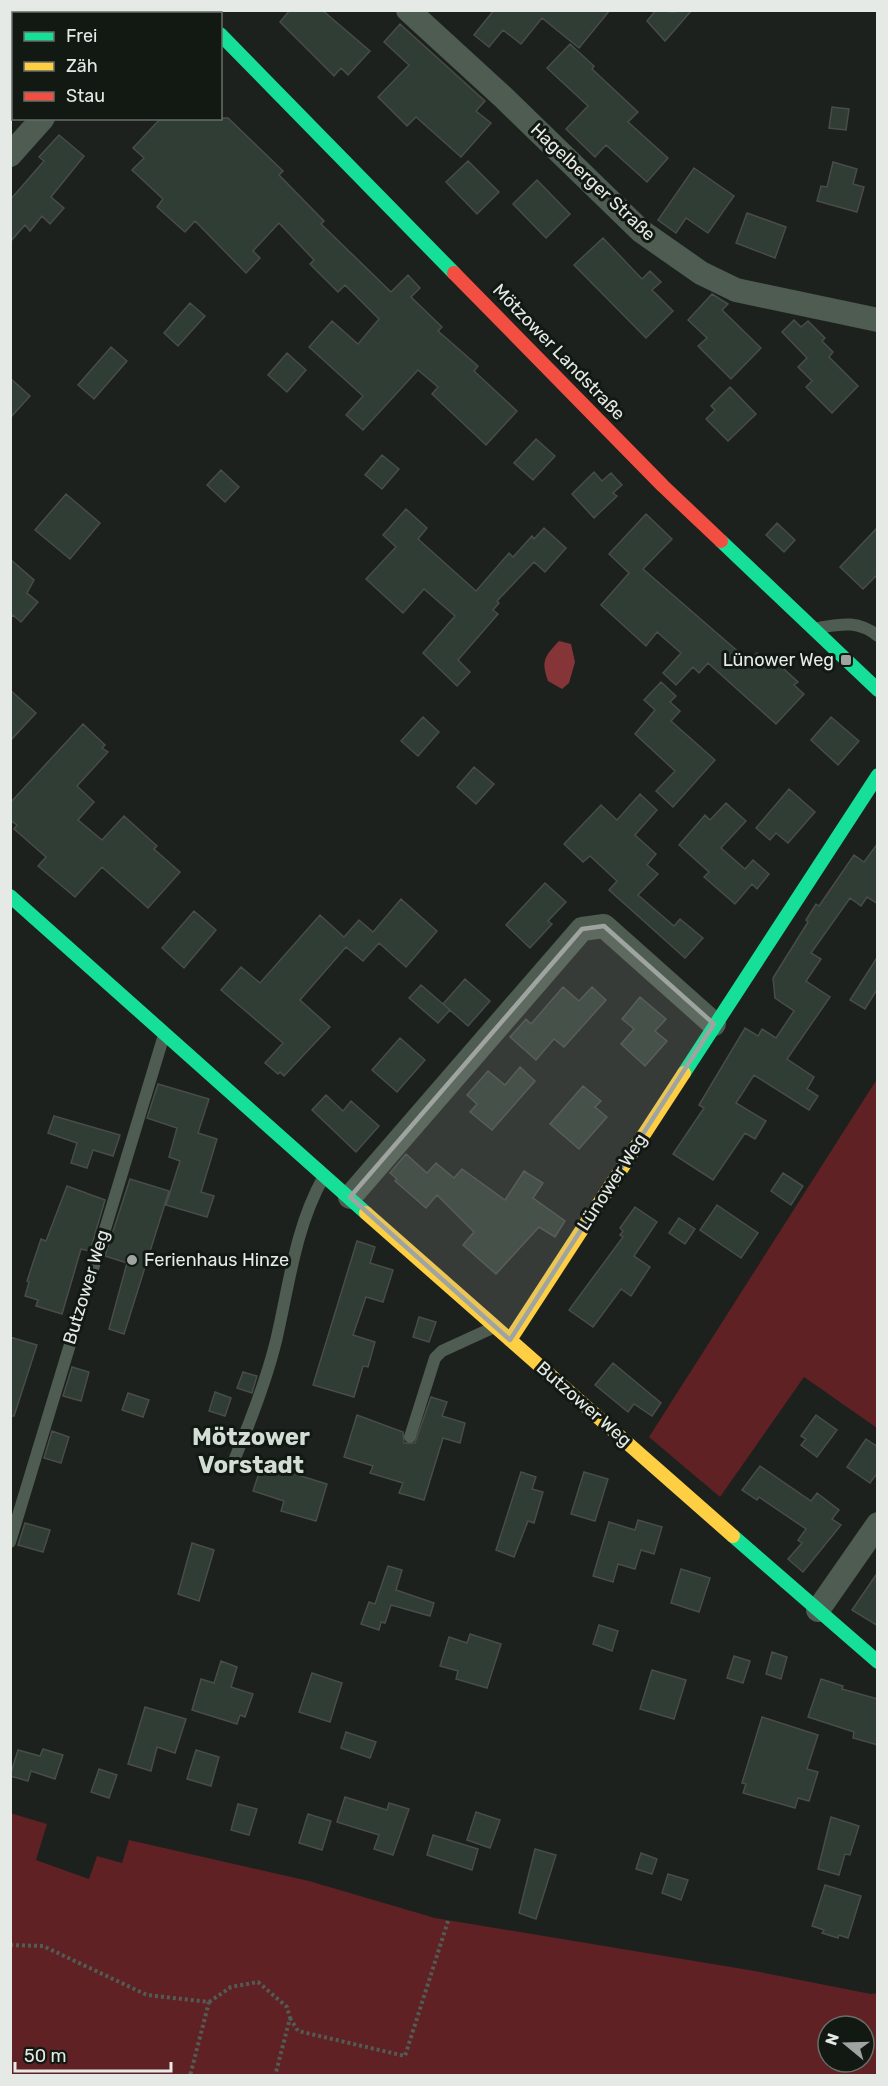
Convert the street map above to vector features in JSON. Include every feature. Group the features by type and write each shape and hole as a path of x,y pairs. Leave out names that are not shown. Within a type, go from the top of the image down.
{"street":[{"name":"Hagelberger Straße","path":"408,10 503,97 641,231 701,273 736,290 878,320"},
{"name":"Mötzower Landstraße","path":"222,36 663,486 878,690"},
{"path":"10,155 41,120"},
{"name":"Lünower Weg","path":"510,1340 878,775"},
{"name":"Butzower Weg","path":"10,896 493,1327 878,1662"},
{"path":"350,1197 582,929 604,926 714,1024"},
{"path":"818,1610 878,1524"}],"lane":[{"path":"813,628 849,622 868,628 878,636"},
{"name":"Butzower Weg","path":"10,1542 165,1032"},
{"path":"235,1458 253,1416 273,1352 285,1287 311,1199 325,1175"},
{"path":"410,1437 435,1358 442,1351 493,1327"}],"path":[{"path":"10,1945 43,1947 147,1995 209,2002 231,1987 258,1982 287,2007 290,2018 298,2031 405,2056 448,1922"},
{"path":"190,2076 209,2002"},
{"path":"275,2076 290,2018"}],"highlighted area":[{"path":"604,926 714,1024 510,1340 350,1197 582,929"}],"shaded area":[{"path":"559,641 571,644 575,662 569,683 562,689 548,681 544,664 547,655"},
{"path":"877,1079 877,1428 804,1377 720,1497 649,1437"},
{"path":"10,1813 47,1824 36,1860 89,1879 97,1856 122,1863 129,1840 309,1881 435,1918 755,1971 871,1994 877,1993 877,2075 11,2075"}],"building":[{"path":"290,10 322,10 370,51 348,75 341,68 334,76 280,22"},
{"path":"494,10 610,10 579,48 542,18 521,44 503,30 489,47 474,35"},
{"path":"656,10 672,12 692,10 665,41 647,21"},
{"path":"400,24 485,101 476,111 491,123 461,157 416,117 407,126 378,97 409,65 384,42"},
{"path":"570,44 594,66 592,69 638,112 628,122 668,158 647,182 606,145 595,157 566,129 588,106 547,68"},
{"path":"832,107 849,109 846,130 829,128"},
{"path":"222,118 228,118 283,171 279,175 324,221 321,224 391,292 408,275 420,288 411,297 442,327 438,331 478,366 474,371 517,411 486,445 432,394 438,387 418,370 363,430 346,415 363,396 309,347 332,321 358,344 379,319 345,285 338,292 310,264 314,260 279,223 253,251 260,258 246,273 195,221 185,232 157,207 163,199 132,170 144,158 133,148 159,120 222,120"},
{"path":"59,135 84,156 51,197 64,208 50,224 42,216 30,231 25,225 10,242 10,200 44,161 39,157"},
{"path":"468,161 499,192 477,214 446,182"},
{"path":"833,162 857,169 853,184 864,187 857,212 817,201 821,186 827,187"},
{"path":"694,168 734,196 708,233 686,218 676,233 658,220"},
{"path":"537,180 570,214 546,238 513,204"},
{"path":"747,213 786,227 775,258 736,243"},
{"path":"603,238 642,279 650,271 661,282 652,290 673,311 646,338 574,265"},
{"path":"712,294 728,304 722,310 761,348 731,379 698,346 707,338 688,320"},
{"path":"190,303 205,316 178,346 164,333"},
{"path":"794,320 801,327 808,321 825,338 822,341 833,352 829,357 858,386 832,413 806,387 812,381 798,367 807,358 782,332"},
{"path":"111,347 127,361 94,399 78,385"},
{"path":"287,353 306,370 287,392 268,375"},
{"path":"10,378 30,396 10,418"},
{"path":"730,387 756,414 728,441 706,419 715,410 711,406"},
{"path":"536,439 555,456 533,480 514,463"},
{"path":"382,455 399,469 382,489 365,475"},
{"path":"221,470 239,487 225,502 207,485"},
{"path":"594,472 602,481 611,473 622,485 613,493 617,496 594,518 572,494"},
{"path":"66,494 100,523 70,559 35,530"},
{"path":"406,509 427,528 418,539 476,591 509,553 513,557 532,536 534,539 544,528 566,548 545,572 534,562 497,601 499,603 493,610 498,614 458,660 470,672 457,686 423,653 455,616 424,589 403,613 366,579 396,547 383,535"},
{"path":"646,514 672,539 643,569 749,661 757,653 767,662 771,657 798,682 794,685 804,694 776,724 708,663 699,673 693,667 676,685 663,673 681,653 657,632 646,646 601,605 629,573 609,554"},
{"path":"777,523 795,540 784,552 766,535"},
{"path":"878,527 878,574 863,589 840,567"},
{"path":"10,559 34,580 27,593 38,602 21,622 13,615 10,619"},
{"path":"661,682 676,696 670,702 680,711 671,721 715,760 673,807 656,791 675,771 635,734 655,710 644,700"},
{"path":"10,690 36,713 10,741"},
{"path":"423,717 439,732 418,756 401,741"},
{"path":"831,717 859,741 838,765 811,740"},
{"path":"83,724 105,745 102,748 108,752 77,786 94,802 78,820 102,840 124,816 157,846 154,849 180,872 148,908 102,867 75,897 38,866 46,857 14,829 17,825 10,820 10,803"},
{"path":"474,767 494,784 476,804 457,787"},
{"path":"789,789 815,812 788,843 776,833 770,840 756,828"},
{"path":"640,794 657,810 635,835 656,854 647,865 658,874 638,895 674,926 680,919 703,938 685,958 609,890 617,881 590,856 583,862 564,844 601,805 617,820"},
{"path":"726,803 746,821 721,848 745,869 753,860 769,874 757,889 752,884 735,904 704,877 709,872 679,845 705,815 710,820"},
{"path":"878,843 878,904 867,897 861,906 850,898 811,953 821,959 806,981 830,997 787,1059 814,1077 807,1089 818,1096 809,1110 754,1075 736,1103 766,1121 755,1139 745,1133 713,1180 673,1154 704,1108 699,1105 745,1028 758,1036 762,1029 776,1038 794,1011 775,998 773,978 808,922 806,920 816,904 819,906 854,855 864,862"},
{"path":"545,883 566,902 548,921 552,924 530,948 506,925"},
{"path":"401,899 437,931 406,967 379,943 363,961 346,947 300,1000 330,1027 284,1076 280,1072 278,1074 265,1063 283,1043 221,990 241,967 260,983 320,915 344,937 359,920 373,932"},
{"path":"194,911 216,930 184,968 162,948"},
{"path":"878,956 878,988 865,1009 850,1000"},
{"path":"465,979 490,1001 468,1026 443,1004"},
{"path":"421,985 450,1010 438,1023 409,998"},
{"path":"563,987 579,1001 592,987 606,1000 564,1047 554,1039 536,1060 510,1037 526,1019 531,1024"},
{"path":"640,997 666,1019 655,1031 667,1041 645,1066 621,1044 634,1029 622,1019"},
{"path":"400,1038 425,1060 397,1092 372,1070"},
{"path":"520,1067 535,1081 492,1130 470,1112 477,1104 467,1095 488,1071 505,1085"},
{"path":"158,1084 209,1099 198,1133 217,1139 201,1192 214,1196 207,1217 166,1205 180,1161 169,1157 177,1128 147,1118"},
{"path":"583,1086 601,1101 595,1107 607,1117 579,1149 550,1124"},
{"path":"326,1095 343,1111 351,1101 379,1126 356,1152 312,1110"},
{"path":"54,1116 120,1135 113,1156 93,1150 87,1168 71,1163 77,1143 48,1133"},
{"path":"406,1154 427,1173 436,1163 454,1178 462,1169 505,1200 524,1171 543,1183 533,1198 565,1221 555,1237 539,1227 496,1274 463,1245 474,1232 437,1195 426,1208 395,1181 397,1179 390,1173"},
{"path":"783,1173 803,1186 791,1205 771,1191"},
{"name":"Ferienhaus Hinze","path":"130,1179 169,1191 124,1334 109,1329 127,1263 105,1256"},
{"path":"67,1186 105,1200 90,1251 81,1249 62,1314 36,1306 38,1300 25,1296 29,1282 27,1281 41,1239 46,1241"},
{"path":"717,1205 758,1233 741,1258 700,1230"},
{"path":"635,1207 657,1222 634,1256 650,1267 631,1296 621,1289 593,1327 569,1310 623,1237 620,1235 623,1231 620,1228"},
{"path":"679,1218 695,1229 685,1244 669,1233"},
{"path":"357,1241 375,1247 370,1263 393,1270 383,1302 366,1297 353,1335 375,1342 368,1367 363,1366 354,1397 313,1385"},
{"path":"419,1317 436,1322 429,1342 413,1337"},
{"path":"10,1337 37,1345 14,1416 10,1416"},
{"path":"613,1363 661,1403 652,1416 634,1404 628,1412 595,1385"},
{"path":"72,1367 89,1372 81,1401 63,1396"},
{"path":"243,1372 257,1376 252,1393 237,1388"},
{"path":"215,1392 231,1398 225,1416 209,1411"},
{"path":"128,1393 149,1400 143,1417 122,1410"},
{"path":"431,1397 447,1402 442,1416 465,1423 460,1443 443,1438 424,1500 399,1493 403,1483 370,1473 373,1466 344,1457 357,1415 403,1432 404,1443 415,1443"},
{"path":"816,1415 837,1430 817,1457 801,1445 806,1439 801,1436"},
{"path":"52,1431 69,1437 61,1463 44,1458"},
{"path":"866,1439 878,1447 878,1472 870,1483 847,1467"},
{"path":"262,1464 327,1484 316,1521 281,1511 284,1501 253,1491"},
{"path":"760,1466 811,1501 817,1493 839,1510 832,1519 841,1525 803,1572 788,1559 802,1543 798,1540 806,1529 759,1497 757,1500 742,1490"},
{"path":"521,1472 536,1477 532,1489 543,1492 534,1523 528,1521 514,1557 496,1550"},
{"path":"584,1472 608,1479 595,1521 571,1514"},
{"path":"638,1520 662,1527 654,1554 641,1550 635,1569 618,1564 613,1582 593,1576 609,1522 635,1530"},
{"path":"25,1523 50,1530 43,1552 18,1545"},
{"path":"192,1543 214,1550 199,1601 178,1594"},
{"path":"388,1566 402,1570 396,1590 434,1603 430,1616 391,1605 385,1623 381,1622 379,1630 361,1624 369,1602 375,1604"},
{"path":"681,1569 710,1578 699,1612 671,1603"},
{"path":"878,1572 878,1626 852,1610"},
{"path":"599,1625 618,1631 612,1651 593,1644"},
{"path":"470,1634 501,1644 487,1688 456,1679 458,1671 440,1666 449,1637 467,1643"},
{"path":"772,1652 787,1657 781,1679 766,1674"},
{"path":"734,1656 750,1661 743,1683 727,1678"},
{"path":"221,1661 237,1667 231,1687 253,1694 245,1717 240,1715 237,1724 192,1710 201,1679 214,1683"},
{"path":"652,1670 686,1680 674,1719 640,1709"},
{"path":"312,1673 342,1683 330,1722 299,1712"},
{"path":"821,1679 843,1686 842,1689 878,1699 878,1745 853,1738 854,1732 808,1717"},
{"path":"145,1707 186,1719 175,1753 157,1747 151,1771 128,1764"},
{"path":"762,1717 818,1735 807,1769 818,1772 809,1801 798,1798 795,1808 743,1793 746,1784 742,1783"},
{"path":"346,1732 376,1742 370,1758 341,1748"},
{"path":"43,1749 63,1755 55,1779 31,1771 28,1781 10,1776 18,1750 40,1756"},
{"path":"196,1750 219,1757 211,1786 187,1779"},
{"path":"99,1769 117,1775 109,1798 91,1792"},
{"path":"345,1797 387,1810 389,1803 409,1809 393,1855 374,1849 379,1835 337,1822"},
{"path":"238,1804 257,1809 249,1835 231,1830"},
{"path":"476,1812 500,1820 490,1848 467,1840"},
{"path":"308,1814 331,1821 322,1850 299,1843"},
{"path":"831,1817 859,1826 850,1855 845,1854 839,1875 818,1869"},
{"path":"433,1835 478,1849 472,1870 427,1855"},
{"path":"535,1849 556,1855 536,1919 519,1913"},
{"path":"641,1853 657,1859 652,1874 636,1869"},
{"path":"668,1874 688,1880 681,1900 662,1893"},
{"path":"825,1885 861,1896 848,1938 839,1935 838,1938 822,1933 824,1930 812,1926"}],"traffic: fast":[{"path":"222,36 454,273"},
{"path":"721,541 878,690"},
{"path":"684,1073 878,775"},
{"path":"10,896 366,1213"},
{"path":"733,1536 878,1662"}],"traffic: slow":[{"path":"510,1340 684,1073"},
{"path":"366,1213 733,1536"}],"traffic: jam":[{"path":"454,273 663,486 721,541"}],"place":[{"name":"Lünower Weg","path":"846,660"},
{"name":"Ferienhaus Hinze","path":"132,1260"}],"district":[{"name":"Mötzower Vorstadt","path":"251,1451"}]}
